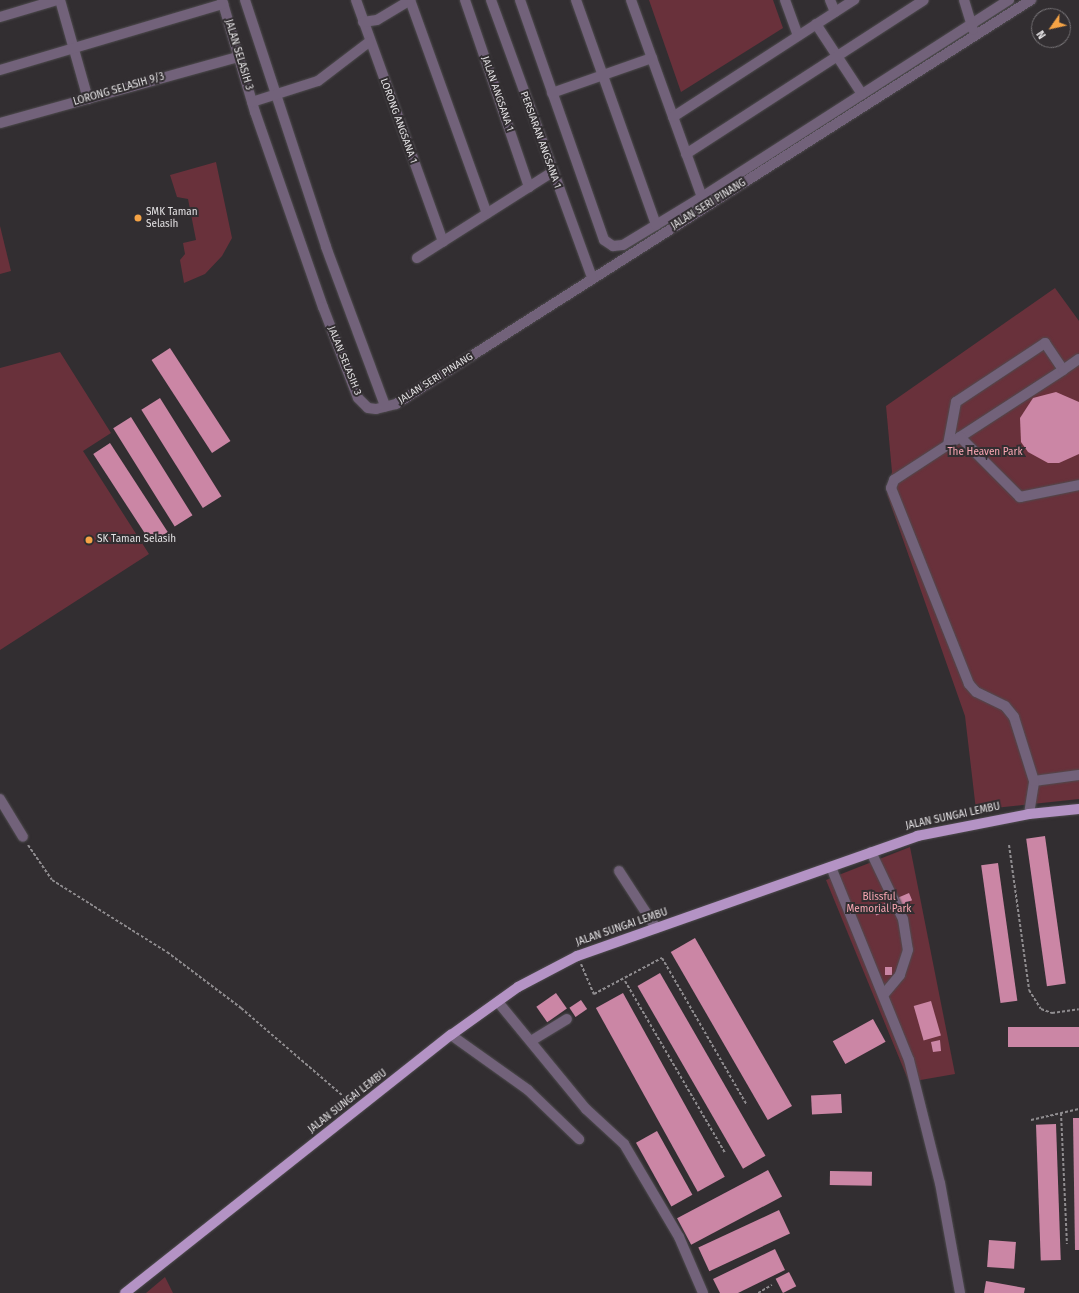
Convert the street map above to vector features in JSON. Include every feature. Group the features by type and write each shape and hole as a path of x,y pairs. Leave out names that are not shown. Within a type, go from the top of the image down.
{"main road":[{"name":"JALAN SUNGAI LEMBU","path":"125,1293 451,1035 518,987 577,956 917,836 1029,814 1079,809"}],"street":[{"path":"0,17 58,0 88,99"},
{"name":"JALAN SELASIH 3","path":"222,2 252,102 358,398 368,408 385,406 275,95 245,0"},
{"name":"LORONG ANGSANA 1","path":"356,0 369,42 443,242"},
{"path":"363,22 377,20 410,0 487,214"},
{"name":"JALAN ANGSANA 1","path":"465,0 530,187"},
{"name":"PERSIARAN ANGSANA 1","path":"491,0 551,173 592,278"},
{"name":"JALAN SERI PINANG","path":"520,0 604,240 613,246 623,245 702,197 1009,0"},
{"path":"576,0 656,225"},
{"path":"631,0 705,207"},
{"path":"786,0 798,36"},
{"path":"830,0 835,12"},
{"path":"673,117 854,0"},
{"path":"686,154 924,0"},
{"path":"964,0 975,36"},
{"name":"JALAN SERI PINANG","path":"385,406 396,404 1031,0"},
{"path":"0,70 222,2"},
{"path":"816,24 862,94"},
{"path":"252,102 318,81 369,42"},
{"name":"LORONG SELASIH 9/3","path":"0,123 238,57"},
{"path":"552,93 652,58"},
{"path":"417,258 551,173"},
{"path":"948,445 956,402 1044,343 1062,370"},
{"path":"1029,814 1034,781 1014,717 1005,706 976,692 969,684 892,496 894,480 1079,359"},
{"path":"960,437 1020,497 1079,485"},
{"path":"1034,781 1079,775"},
{"path":"0,799 23,837"},
{"path":"871,852 903,920 908,950 900,975 884,995"},
{"path":"831,867 909,1060 940,1183 960,1293"},
{"path":"619,871 656,928"},
{"path":"498,1002 586,1109 624,1144 679,1237 703,1293"},
{"path":"531,1041 567,1019"},
{"path":"451,1035 528,1090 579,1139"}],"path":[{"path":"23,837 52,880 167,952 241,1008 359,1109"},
{"path":"1009,845 1029,990 1041,1009 1046,1011 1079,1010"},
{"path":"577,956 594,994 625,980 662,958 747,1105"},
{"path":"625,980 725,1153"},
{"path":"1031,1120 1079,1109"},
{"path":"1061,1113 1067,1244"},
{"path":"758,1293 772,1285"}],"green space":[{"path":"649,0 773,0 783,28 681,92"},
{"path":"216,162 232,238 222,256 205,274 184,283 180,260 185,254 183,243 196,240 188,199 177,197 170,175"},
{"path":"0,226 11,271 0,274"},
{"name":"The Heaven Park","path":"1055,288 1079,321 1079,799 976,810 965,716 887,494 892,472 886,406"},
{"path":"60,352 111,433 83,451 149,554 0,650 0,368"},
{"name":"Blissful Memorial Park","path":"910,847 955,1074 909,1082 826,880"},
{"path":"165,1277 173,1293 146,1293"}],"building":[{"path":"170,348 230,441 212,453 152,360"},
{"path":"1056,392 1079,402 1079,454 1059,463 1048,463 1028,452 1021,442 1020,418 1033,398"},
{"path":"160,398 221,496 203,508 141,410"},
{"path":"131,417 192,515 175,527 113,428"},
{"path":"110,443 168,532 151,543 93,454"},
{"path":"1045,836 1066,984 1047,986 1026,839"},
{"path":"998,863 1017,1001 1001,1003 981,865"},
{"path":"909,893 912,900 876,916 873,908"},
{"path":"695,938 792,1106 768,1120 671,952"},
{"path":"885,967 892,967 892,975 885,975"},
{"path":"660,973 766,1156 743,1169 637,986"},
{"path":"556,993 567,1009 547,1022 536,1007"},
{"path":"623,993 725,1177 698,1192 596,1008"},
{"path":"581,1000 587,1009 576,1017 569,1008"},
{"path":"931,1001 941,1036 924,1041 914,1006"},
{"path":"873,1019 886,1042 845,1064 833,1041"},
{"path":"1008,1027 1079,1027 1079,1047 1008,1047"},
{"path":"940,1040 941,1051 933,1052 931,1042"},
{"path":"841,1094 842,1113 812,1115 811,1096"},
{"path":"1073,1118 1079,1118 1079,1250 1075,1250"},
{"path":"1056,1124 1061,1260 1041,1261 1036,1125"},
{"path":"657,1131 692,1195 671,1206 636,1143"},
{"path":"768,1170 782,1196 691,1245 677,1218"},
{"path":"830,1171 872,1172 872,1186 830,1185"},
{"path":"779,1210 790,1234 709,1271 698,1248"},
{"path":"989,1240 1016,1242 1014,1269 987,1267"},
{"path":"775,1249 785,1270 738,1293 720,1293 713,1279"},
{"path":"789,1272 796,1286 783,1293 776,1279"},
{"path":"986,1281 1025,1288 1024,1293 984,1293"}],"place":[{"name":"SMK Taman Selasih","path":"138,218"},
{"name":"SK Taman Selasih","path":"89,540"}]}
